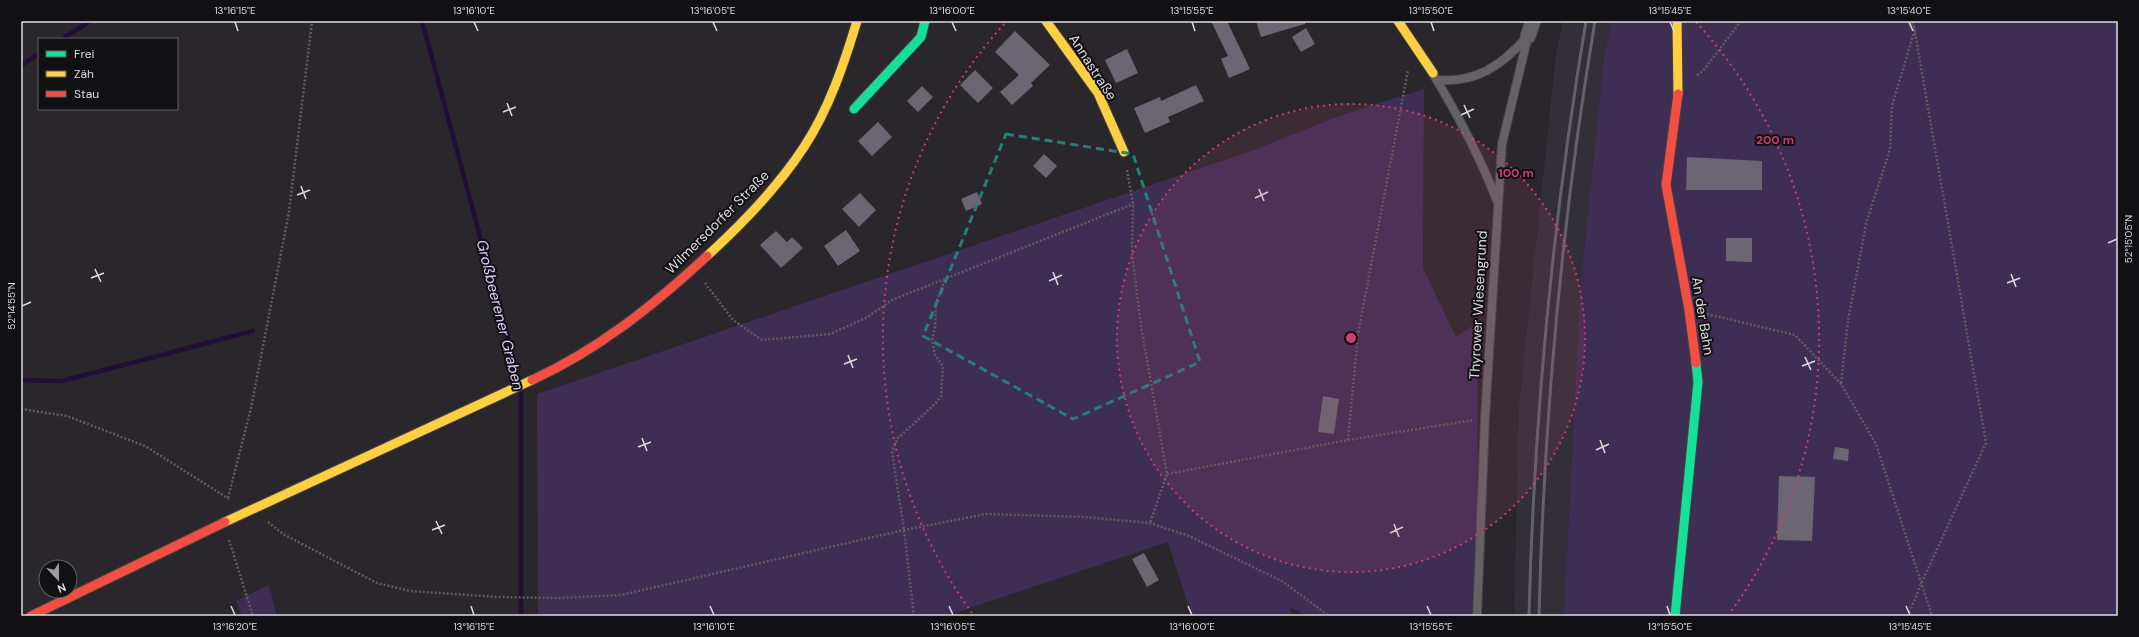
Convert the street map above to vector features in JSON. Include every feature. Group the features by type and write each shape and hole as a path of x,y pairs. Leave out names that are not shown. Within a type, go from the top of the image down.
{"main road":[{"name":"Wilmersdorfer Straße","path":"31,616 252,509 548,373 576,357 615,331 694,268 748,214 780,179 804,148 824,114 849,48 857,21"},
{"path":"854,109 921,37 925,21"},
{"name":"Annastraße","path":"1046,21 1098,93 1124,152"},
{"name":"Thyrower Wiesengrund","path":"1398,21 1435,76"},
{"name":"An der Bahn","path":"1676,616 1698,382 1689,310 1666,185 1679,88 1677,21"}],"street":[{"path":"1528,36 1533,21"}],"lane":[{"path":"1435,76 1471,78 1496,66 1512,55 1528,36"},
{"path":"1498,204 1502,144 1528,36"},
{"name":"Thyrower Wiesengrund","path":"1435,76 1487,175 1498,204 1485,418 1477,616"}],"path":[{"path":"21,409 68,416 145,446 228,498 251,408 290,212 312,21"},
{"path":"1679,88 1703,71 1741,21"},
{"path":"1841,384 1848,321 1866,224 1890,149 1892,106 1915,29 1910,21"},
{"path":"1908,616 1921,584 1986,443 1913,21"},
{"path":"1348,440 1358,334 1413,43"},
{"path":"1124,152 1133,204 1132,253 1141,326 1167,474 1150,524"},
{"path":"694,268 733,320 762,340 830,334 866,318 892,300 1133,204"},
{"path":"914,616 904,530 892,451 898,438 936,403 941,396 943,366 935,355 932,340 935,328 936,304 945,279"},
{"path":"1689,310 1795,335 1841,384 1876,444 1932,616"},
{"path":"1167,474 1348,440 1485,418"},
{"path":"252,509 283,534 377,583 410,591 498,597 551,598 621,595 904,530 986,514 1084,517 1150,524 1188,536 1282,581 1329,616"},
{"path":"224,523 254,616"}],"highlighted area":[{"path":"1006,134 1133,154 1200,362 1073,419 923,336"}],"shaded area":[{"path":"1563,21 1612,21 1604,57 1580,289 1564,616 1514,616 1519,406 1556,54"},
{"path":"1612,21 2118,21 2118,616 1564,616 1580,289 1604,57"},
{"path":"1424,89 1423,268 1456,337 1478,322 1477,616 1305,616 1291,607 1291,616 1192,616 1168,542 952,614 953,616 538,616 537,394 1251,151 1339,116"},
{"path":"269,585 277,616 242,616 236,601"}],"building":[{"path":"1211,21 1227,21 1250,69 1229,78 1221,59 1228,56"},
{"path":"1256,21 1305,21 1305,24 1261,37"},
{"path":"1306,28 1315,44 1301,52 1292,37"},
{"path":"1015,31 1050,65 1031,83 1033,86 1012,105 1000,92 1019,75 995,52"},
{"path":"1127,49 1138,73 1116,83 1105,60"},
{"path":"975,70 993,88 978,103 960,85"},
{"path":"1196,85 1204,101 1168,117 1170,122 1145,133 1134,108 1160,97 1161,101"},
{"path":"922,86 933,97 918,112 907,101"},
{"path":"878,122 892,137 872,156 858,141"},
{"path":"1044,154 1057,166 1046,178 1033,166"},
{"path":"1687,157 1762,161 1762,190 1686,190"},
{"path":"977,192 982,204 966,211 961,199"},
{"path":"860,193 876,210 859,227 842,209"},
{"path":"846,230 860,251 838,266 824,246"},
{"path":"776,231 787,242 792,237 803,248 781,268 760,245"},
{"path":"1726,238 1752,238 1752,262 1726,261"},
{"path":"1323,396 1339,399 1334,434 1318,432"},
{"path":"1835,447 1849,449 1848,461 1833,459"},
{"path":"1779,476 1815,477 1812,541 1777,540"},
{"path":"1144,553 1159,580 1147,587 1132,559"}],"waterway":[{"path":"64,38 90,21"},
{"name":"Großbeerener Graben","path":"422,21 519,381"},
{"path":"21,65 38,55"},
{"path":"21,380 62,381 253,331"},
{"name":"Großbeerener Graben","path":"521,392 521,616"}],"railway":[{"path":"1529,616 1535,466 1547,317 1564,169 1586,21"},
{"path":"1539,616 1545,466 1556,317 1573,169 1595,21"}],"traffic: fast":[{"path":"854,109 921,37 925,21"},
{"path":"1675,616 1698,382 1696,363"}],"traffic: slow":[{"path":"707,256 771,191 804,147 821,117 835,86 857,21"},
{"path":"1046,21 1098,93 1124,152"},
{"path":"1398,21 1433,73"},
{"path":"1677,21 1678,94"},
{"path":"225,522 532,380"}],"traffic: jam":[{"path":"1678,94 1666,185 1689,310 1696,363"},
{"path":"532,380 580,355 602,341 646,309 707,256"},
{"path":"31,616 225,522"}]}
